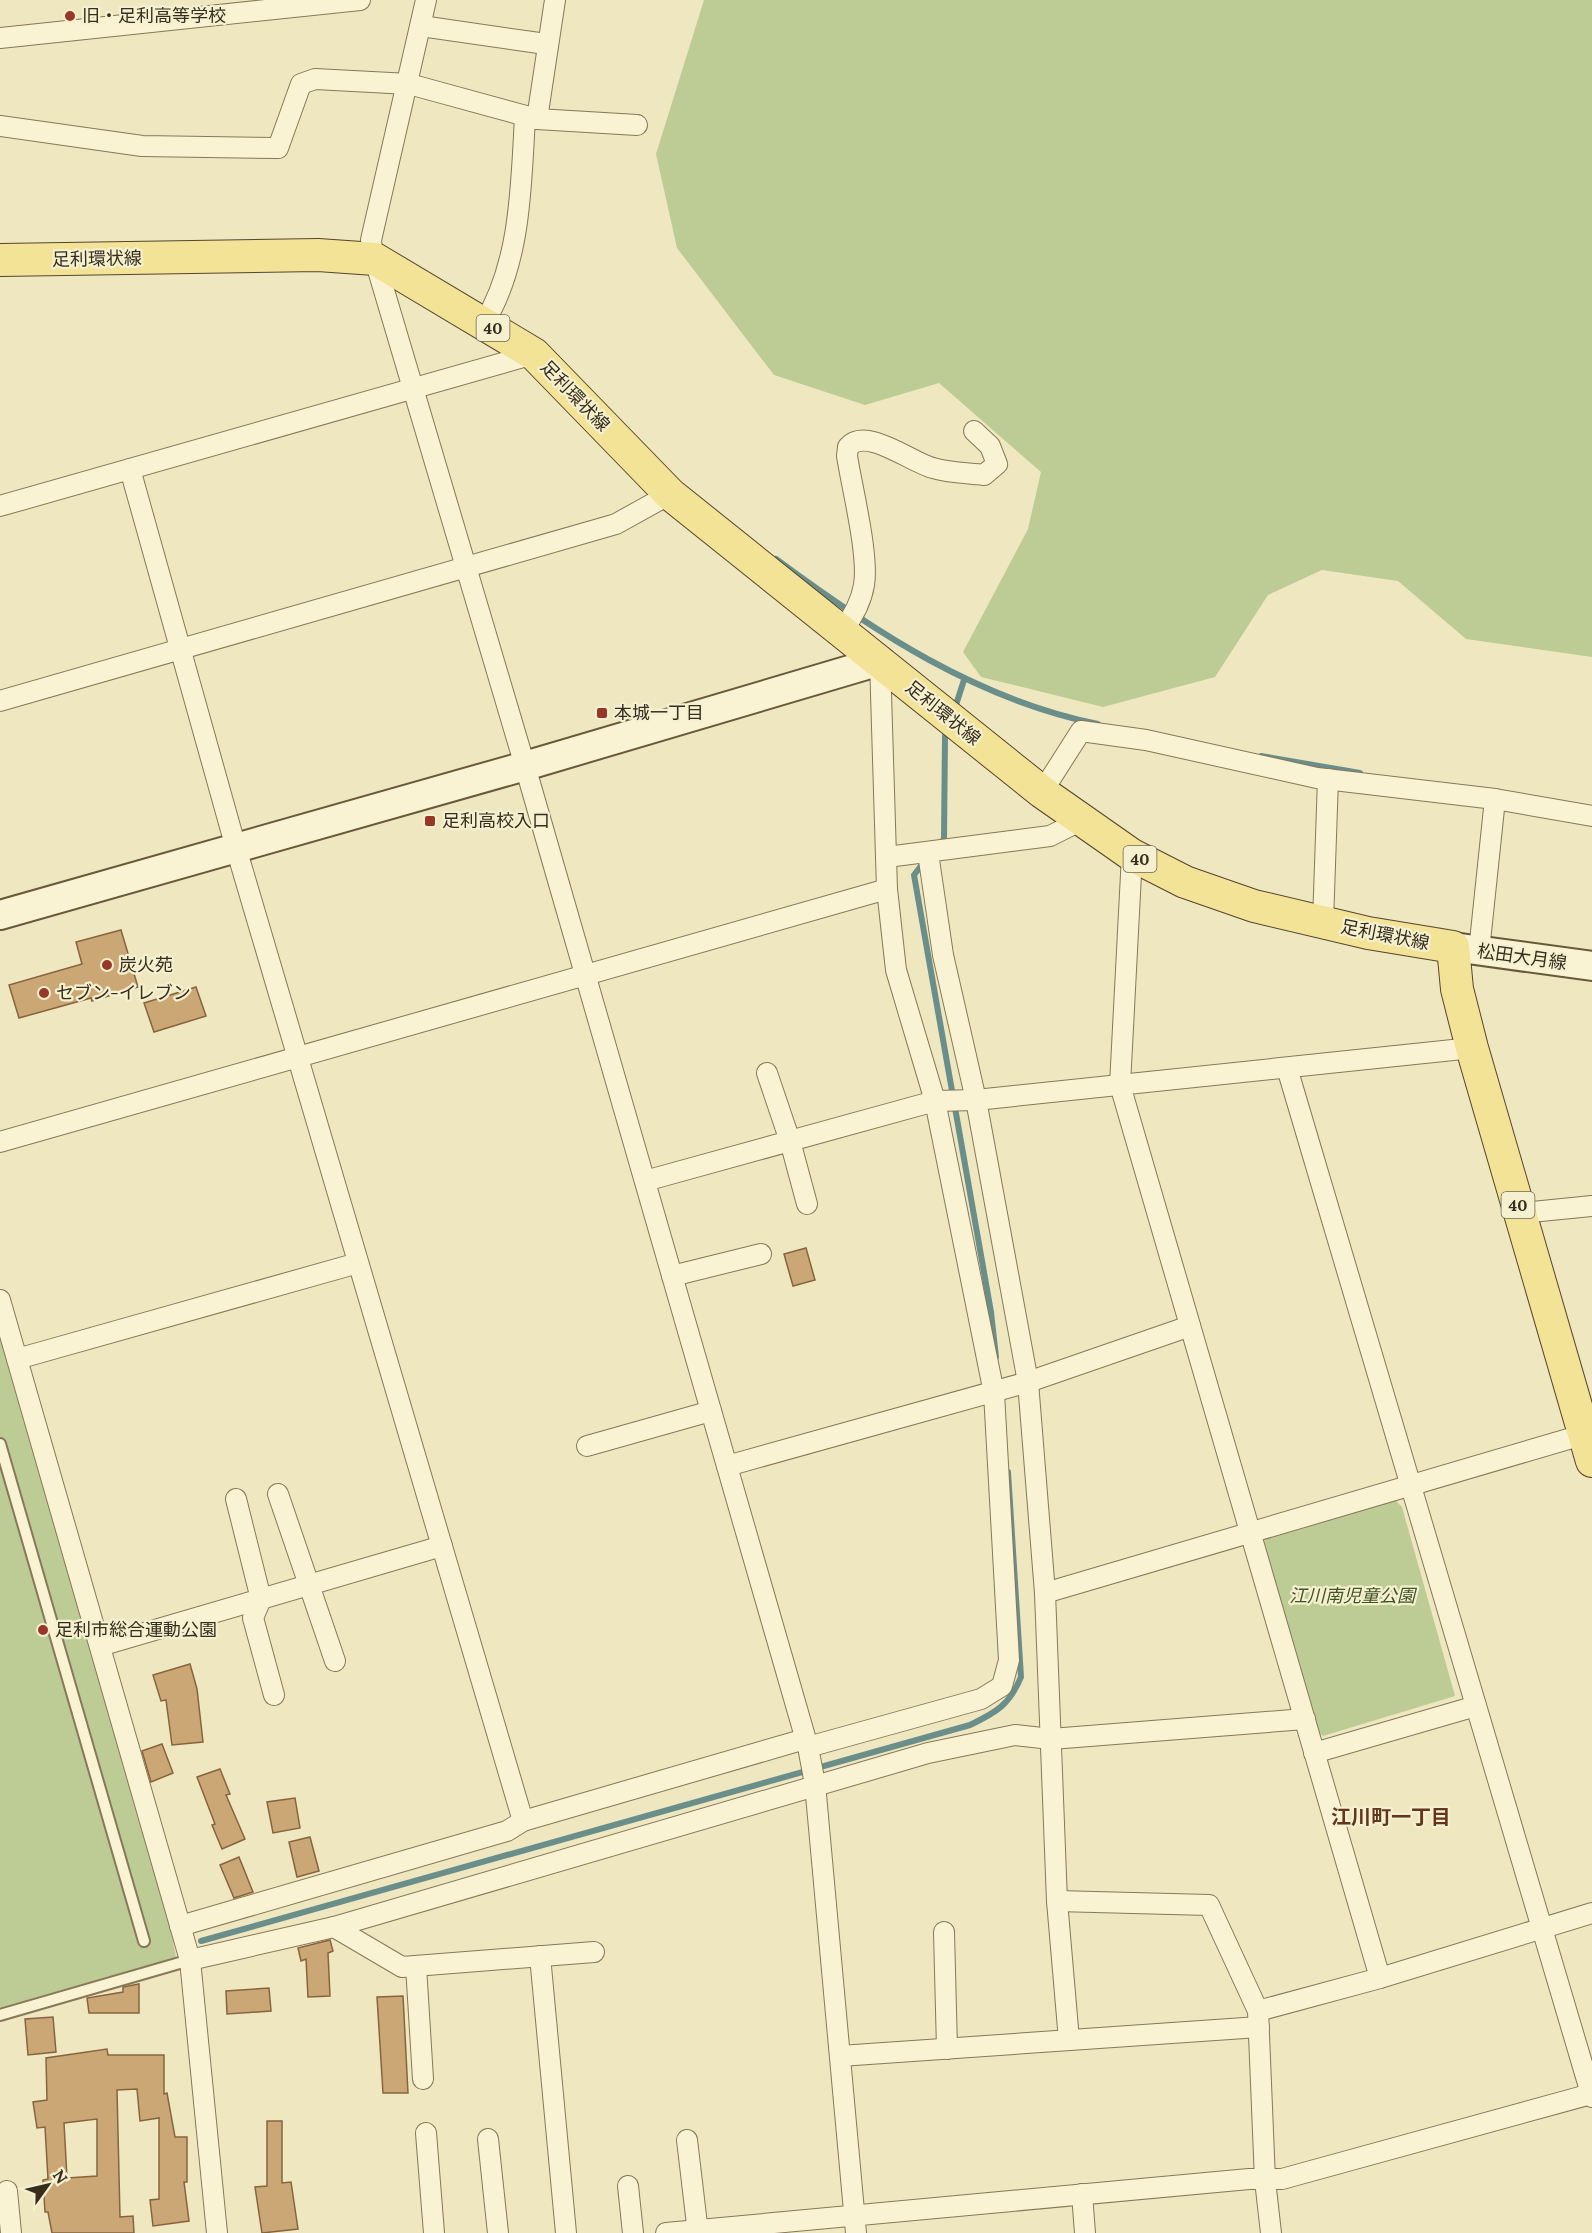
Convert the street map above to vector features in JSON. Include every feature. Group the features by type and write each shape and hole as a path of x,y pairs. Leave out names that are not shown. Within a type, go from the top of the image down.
{"main road":[{"name":"足利環状線","path":"0,260 318,255 373,250 489,314 534,354 669,494 850,621 880,661 1042,792 1080,821 1132,855 1185,882 1244,903 1323,922 1466,949 1457,988 1472,1048 1589,1442"}],"street":[{"path":"0,38 360,0"},
{"path":"426,0 373,250 525,766 807,1743 815,1784 855,2224"},
{"path":"489,314 515,240 531,118 555,0"},
{"path":"422,26 546,44"},
{"path":"0,126 142,146 278,147 301,84 315,78 409,84 531,118 637,124"},
{"path":"0,506 534,354"},
{"path":"850,621 864,585 865,565 847,456 848,447 857,440 870,440 933,468 984,476 998,464 990,446 974,431"},
{"path":"130,469 236,848 523,1821"},
{"path":"0,701 616,524 669,494"},
{"path":"0,915 525,766 880,661 887,889 896,970 935,1101 994,1393 1010,1632 1009,1660 1002,1686 981,1699 807,1743 523,1821 507,1831 180,1926"},
{"path":"1042,792 1081,731 1146,740 1328,779 1495,799 1592,816"},
{"path":"1323,922 1328,779"},
{"path":"1466,949 1495,799"},
{"path":"887,857 1050,836 1080,821"},
{"path":"928,853 943,955 976,1101 1028,1382 1045,1593 1057,1901 1069,2040"},
{"path":"1132,855 1120,1085 1380,1978"},
{"path":"0,1142 887,889"},
{"name":"松田大月線","path":"1466,949 1592,966"},
{"path":"645,1181 935,1101 976,1101 1472,1048"},
{"path":"666,2233 855,2224 1082,2194 1282,2179 1591,2096 1287,1068"},
{"path":"767,1073 790,1141 807,1204"},
{"path":"1521,1213 1592,1206"},
{"path":"672,1276 761,1254"},
{"path":"17,1359 358,1263"},
{"path":"0,1300 190,1960 217,2233"},
{"path":"727,1466 994,1393 1190,1326"},
{"path":"586,1446 711,1411"},
{"path":"1045,1593 1410,1484 1589,1442"},
{"path":"279,1494 335,1661"},
{"path":"236,1498 261,1599 253,1618 274,1695"},
{"path":"100,1646 442,1546"},
{"path":"1314,1753 1476,1706"},
{"path":"190,1960 334,1927 815,1784 928,1753 1015,1735 1051,1739 1305,1719"},
{"path":"1057,1901 1209,1905 1259,2019 1265,2180 1271,2233"},
{"path":"840,2056 1069,2040 1259,2019 1380,1978 1592,1913"},
{"path":"334,1927 402,1967 594,1952"},
{"path":"944,1932 947,2049"},
{"path":"540,1956 566,2233"},
{"path":"416,1966 423,2079"},
{"path":"426,2133 434,2233"},
{"path":"488,2139 498,2233"},
{"path":"687,2140 698,2231"},
{"path":"628,2186 633,2233"},
{"path":"7,2191 11,2233"},
{"path":"1082,2194 1085,2233"}],"lane":[{"path":"0,1444 144,1941"},
{"path":"0,2015 190,1960"}],"green space":[{"path":"704,0 1592,0 1592,657 1466,639 1398,581 1322,570 1268,595 1215,677 1103,707 981,677 963,652 1028,529 1041,472 939,383 865,405 774,375 677,248 656,154"},
{"name":"足利市総合運動公園","path":"0,1336 170,1925 176,1957 0,2008"},
{"name":"江川南児童公園","path":"1393,1498 1402,1507 1455,1696 1323,1736 1316,1730 1262,1545 1268,1535"}],"building":[{"path":"121,930 138,987 92,1001 91,998 19,1018 9,985 82,964 76,942"},
{"path":"196,987 206,1016 154,1032 144,1003"},
{"path":"806,1248 815,1280 793,1286 784,1254"},
{"path":"190,1664 197,1689 203,1742 172,1745 166,1700 161,1701 153,1675"},
{"path":"162,1744 173,1773 151,1782 142,1751"},
{"path":"220,1769 230,1794 226,1795 245,1839 222,1849 197,1777"},
{"path":"295,1798 300,1828 273,1833 267,1802"},
{"path":"310,1837 319,1871 297,1877 289,1842"},
{"path":"239,1857 253,1892 234,1898 220,1865"},
{"path":"330,1940 333,1951 328,1953 330,1996 308,1997 306,1959 301,1961 298,1948"},
{"path":"139,1984 139,2013 89,2013 87,1998 123,1992 123,1987"},
{"path":"269,1988 271,2011 227,2014 226,1991"},
{"path":"403,1996 408,2093 383,2093 377,1997"},
{"path":"53,2017 56,2052 28,2055 25,2019"},
{"path":"107,2049 108,2055 164,2055 164,2094 167,2093 175,2137 187,2137 187,2182 184,2182 189,2221 153,2226 150,2200 159,2199 159,2118 140,2121 137,2089 117,2090 120,2217 133,2216 134,2233 52,2233 48,2212 45,2212 43,2180 48,2179 45,2127 37,2128 33,2102 47,2100 46,2058","holes":["97,2119 97,2176 67,2178 64,2123"]},
{"path":"267,2121 282,2121 282,2183 291,2182 298,2229 262,2233 255,2187 267,2186"}],"waterway":[{"path":"776,559 850,612 928,660 1011,698 1054,713 1098,724"},
{"path":"954,711 964,680"},
{"path":"939,845 944,839 945,736 947,729"},
{"path":"1261,756 1360,773"},
{"path":"924,862 914,875 991,1312 996,1357"},
{"path":"201,1941 970,1725 988,1716 1007,1701 1021,1677 1008,1472"}],"place":[{"name":"旧・足利高等学校","path":"70,16"},
{"name":"本城一丁目","path":"602,713"},
{"name":"足利高校入口","path":"430,821"},
{"name":"炭火苑","path":"107,965"},
{"name":"セブン-イレブン","path":"44,993"},
{"name":"足利市総合運動公園","path":"43,1630"}],"district":[{"name":"江川町一丁目","path":"1391,1817"}]}
